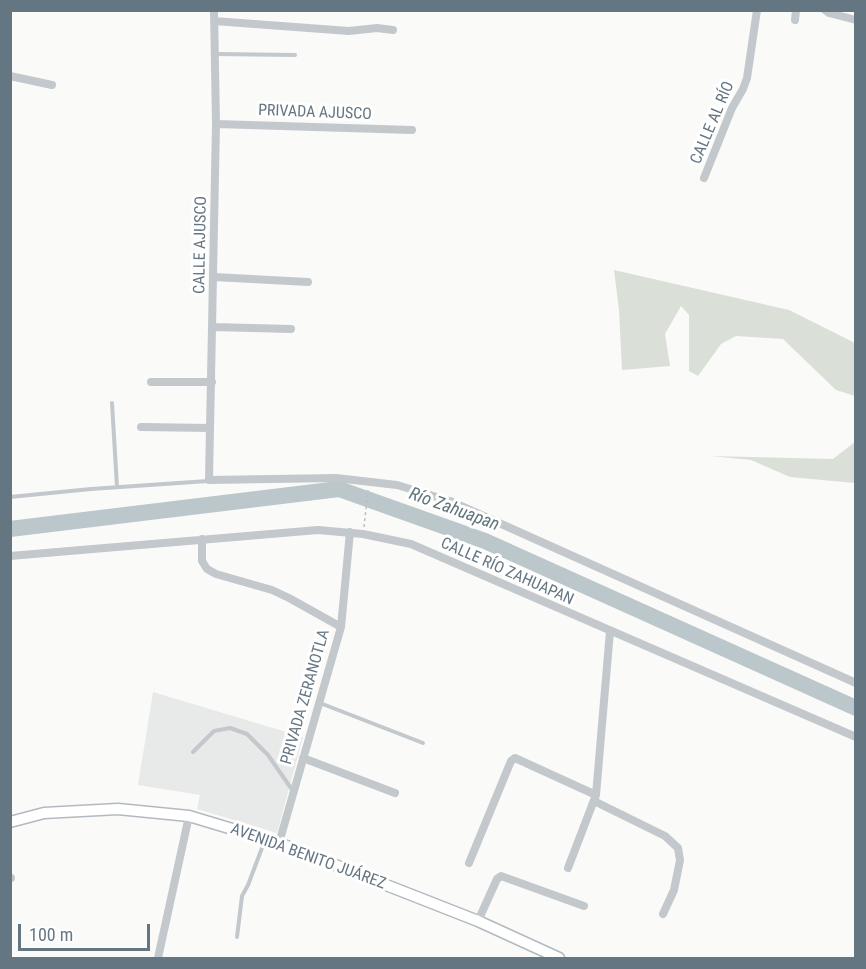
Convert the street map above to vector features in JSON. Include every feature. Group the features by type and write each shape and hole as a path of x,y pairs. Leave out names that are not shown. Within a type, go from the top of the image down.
{"main road":[{"name":"AVENIDA BENITO JUÁREZ","path":"10,822 44,813 118,809 189,816 279,843 478,921 553,957"}],"street":[{"name":"CALLE AJUSCO","path":"209,480 216,124 214,10"},
{"name":"CALLE AL RÍO","path":"704,178 732,108 747,78 757,10"},
{"path":"795,20 796,10"},
{"path":"825,10 829,14 855,20"},
{"path":"214,21 350,31 377,28 393,30"},
{"path":"10,76 52,85"},
{"name":"PRIVADA AJUSCO","path":"216,124 412,130"},
{"path":"214,277 308,282"},
{"path":"213,327 291,329"},
{"path":"151,382 212,382"},
{"path":"141,427 210,428"},
{"path":"209,480 336,478 397,485 450,501 855,683"},
{"name":"CALLE RÍO ZAHUAPAN","path":"10,556 318,530 351,532 411,544 855,737"},
{"path":"341,627 351,532"},
{"name":"PRIVADA ZERANOTLA","path":"202,539 202,561 207,569 216,574 289,597 341,627 279,843"},
{"path":"568,868 595,798 610,631"},
{"path":"303,758 395,793"},
{"path":"469,863 511,761 515,758 665,836 678,848 680,860 674,890 663,914"},
{"path":"158,958 189,816"},
{"path":"478,921 497,879 501,876 584,906"}],"lane":[{"path":"215,54 295,56"},
{"path":"112,403 117,487"},
{"path":"10,497 209,480"},
{"path":"319,702 423,743"},
{"path":"193,752 214,732 230,728 247,734 268,755 294,792"},
{"path":"237,937 242,896 265,839"}],"path":[{"path":"365,517 368,492"}],"shaded area":[{"path":"614,270 789,310 855,343 855,396 836,390 783,339 736,336 721,344 698,376 689,371 689,315 681,306 665,334 670,366 622,370"},
{"path":"855,442 855,483 790,477 751,460 711,456 833,459"},
{"path":"153,692 303,737 277,833 197,809 200,795 138,785"}],"waterway":[{"name":"Río Zahuapan","path":"10,529 339,489 485,541 856,708"}]}
